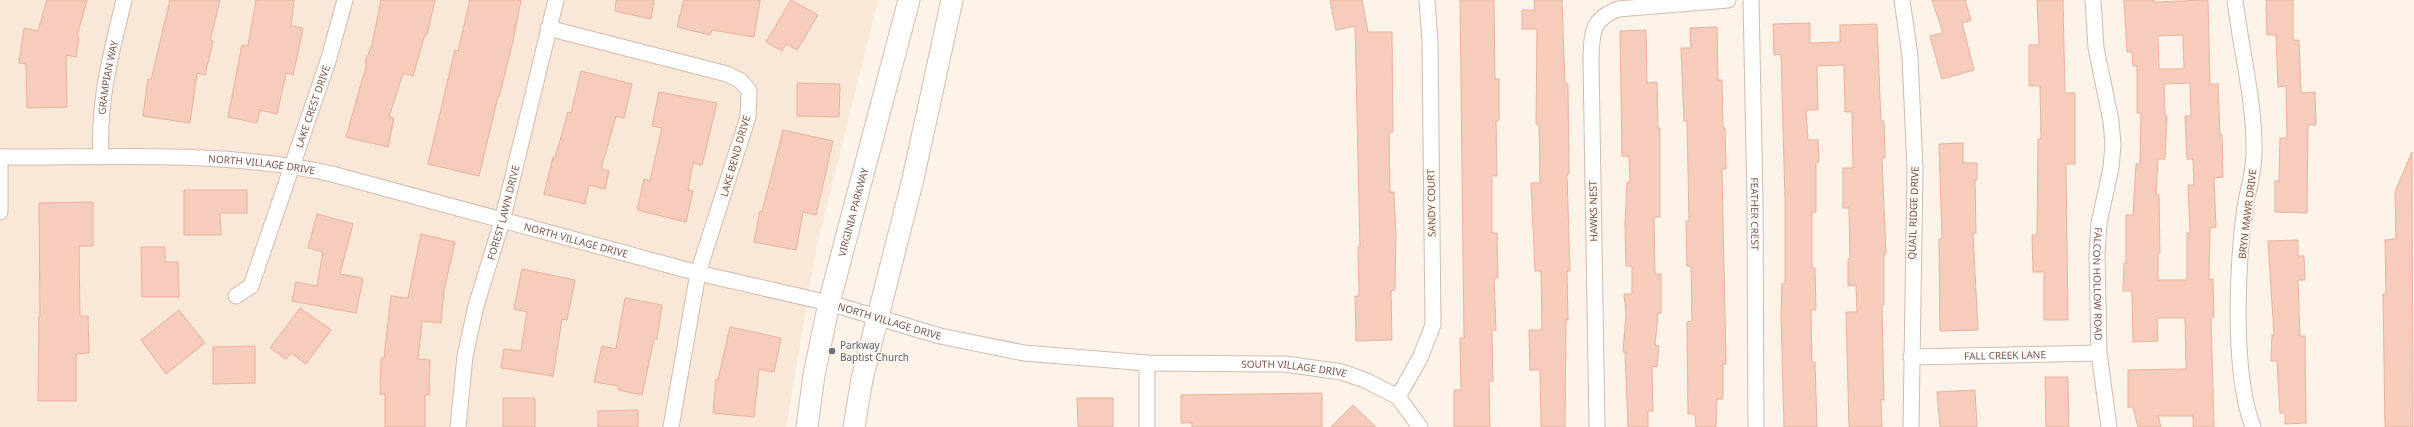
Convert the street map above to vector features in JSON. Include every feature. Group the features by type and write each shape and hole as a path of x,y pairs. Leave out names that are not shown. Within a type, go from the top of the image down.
{"main road":[{"name":"VIRGINIA PARKWAY","path":"807,427 814,375 829,303 909,0"},
{"path":"854,427 862,379 876,317 913,178 952,0"}],"street":[{"name":"GRAMPIAN WAY","path":"101,156 99,129 102,89 124,0"},
{"name":"LAKE CREST DRIVE","path":"236,296 251,286 291,165 329,58 345,0"},
{"name":"FOREST LAWN DRIVE","path":"458,427 465,356 476,306 502,221 556,0"},
{"name":"SANDY COURT","path":"1398,397 1420,358 1433,325 1430,42 1426,0"},
{"name":"HAWKS NEST","path":"1597,427 1592,35 1594,26 1604,14 1618,8 1728,0"},
{"name":"FEATHER CREST","path":"1751,0 1756,201 1756,427"},
{"name":"QUAIL RIDGE DRIVE","path":"1902,0 1910,56 1915,169 1910,357 1911,427"},
{"name":"FALCON HOLLOW ROAD","path":"2093,0 2096,48 2111,120 2113,145 2111,168 2099,223 2097,255 2099,353 2109,427"},
{"name":"BRYN MAWR DRIVE","path":"2235,0 2254,124 2254,155 2245,208 2240,264 2239,322 2242,380 2254,427"},
{"name":"LAKE BEND DRIVE","path":"548,28 727,74 741,80 749,91 748,117 698,273 671,427"},
{"name":"NORTH VILLAGE DRIVE","path":"0,157 101,156 233,160 291,165 332,174 698,273 829,303 940,336 1024,353 1147,363"},
{"path":"0,157 0,212"},
{"name":"FALL CREEK LANE","path":"1910,357 2099,353"},
{"name":"SOUTH VILLAGE DRIVE","path":"1147,363 1285,364 1342,372 1367,381 1398,397 1420,427"},
{"path":"1147,363 1148,427"}],"shaded area":[{"path":"0,0 878,0 816,249 786,427 0,427"}],"building":[{"path":"47,0 87,0 77,36 79,37 76,57 66,55 67,107 27,108 26,64 19,63 24,28 38,31"},
{"path":"170,0 220,0 210,40 213,41 205,75 197,73 190,123 143,116 148,79 151,80"},
{"path":"256,0 294,0 291,26 303,28 293,75 286,73 277,114 260,110 257,123 228,117 242,45 248,46"},
{"path":"381,0 435,0 427,35 425,34 413,76 403,73 389,117 394,118 388,147 346,137 367,63 365,62 372,45"},
{"path":"470,0 521,0 513,41 479,176 428,164 455,50 458,51"},
{"path":"616,0 654,0 651,19 615,11"},
{"path":"684,0 760,0 754,37 712,30 710,35 677,27"},
{"path":"791,0 818,15 797,50 786,44 782,51 766,42"},
{"path":"1330,0 1362,0 1368,32 1392,32 1393,132 1389,132 1390,192 1394,192 1396,237 1395,290 1391,291 1392,340 1356,341 1355,296 1359,296 1358,247 1360,247 1355,26 1336,30"},
{"path":"1460,0 1494,0 1495,79 1499,79 1499,120 1496,121 1497,176 1492,176 1492,233 1497,233 1498,278 1494,278 1496,330 1492,330 1493,381 1489,381 1490,427 1454,427 1454,390 1461,390 1460,338 1464,338"},
{"path":"1534,0 1562,0 1565,84 1568,84 1569,174 1567,174 1570,271 1567,271 1568,320 1566,320 1565,427 1541,427 1540,370 1530,370 1529,330 1542,330 1541,271 1535,271 1531,183 1540,183 1539,124 1536,124 1537,29 1522,29 1522,10 1535,10"},
{"path":"1932,0 1965,0 1971,20 1962,23 1974,70 1942,79 1930,36 1943,33"},
{"path":"2037,0 2063,0 2065,93 2075,93 2075,164 2066,164 2068,320 2044,320 2044,272 2033,272 2032,235 2037,235 2038,139 2041,139 2040,86 2029,86 2029,45 2039,45"},
{"path":"2124,0 2154,0 2154,2 2208,0 2210,84 2218,84 2220,135 2222,135 2223,177 2214,178 2216,227 2210,228 2209,280 2213,279 2214,317 2211,318 2214,427 2193,427 2193,416 2158,416 2161,427 2138,427 2133,407 2128,407 2128,370 2186,369 2185,318 2157,318 2158,341 2133,342 2132,291 2123,291 2124,263 2126,263 2126,215 2133,215 2136,164 2140,164 2141,113 2137,113 2137,66 2133,66 2132,52 2127,52","holes":["2183,35 2184,69 2159,69 2158,36","2190,83 2191,116 2185,116 2187,159 2193,159 2194,185 2188,185 2190,233 2187,233 2187,280 2158,280 2158,253 2160,253 2159,195 2156,195 2158,159 2165,159 2167,116 2165,116 2164,84"]},
{"path":"2266,0 2293,0 2293,40 2299,40 2301,93 2315,92 2316,125 2308,125 2307,213 2275,212 2275,181 2279,181 2280,138 2287,138 2286,86 2278,87 2276,35 2267,35"},
{"path":"1810,23 1810,43 1840,42 1840,25 1877,24 1881,121 1884,121 1885,158 1882,158 1886,254 1884,254 1884,305 1882,305 1884,400 1881,400 1882,427 1849,427 1846,312 1857,312 1856,285 1848,286 1848,259 1850,259 1849,208 1843,208 1843,168 1853,168 1852,112 1845,112 1844,65 1817,66 1818,110 1806,110 1808,140 1818,140 1819,162 1816,162 1816,212 1812,212 1812,268 1815,268 1816,310 1811,310 1812,363 1815,362 1817,427 1784,427 1781,314 1782,284 1785,284 1785,199 1781,54 1774,55 1773,24"},
{"path":"1717,27 1718,80 1722,80 1723,128 1725,128 1726,169 1722,169 1726,364 1723,364 1723,399 1717,399 1716,427 1696,427 1695,414 1688,414 1687,322 1692,321 1691,266 1687,266 1686,221 1689,221 1687,121 1684,121 1681,48 1691,48 1690,28"},
{"path":"1646,30 1647,83 1657,82 1658,128 1660,128 1660,217 1654,217 1655,274 1661,274 1661,313 1658,313 1655,345 1659,346 1657,367 1652,366 1653,411 1648,411 1648,427 1628,427 1625,352 1623,352 1626,314 1624,294 1632,294 1632,266 1626,266 1625,223 1627,182 1630,182 1629,156 1622,156 1620,31"},
{"path":"581,71 632,84 624,118 616,116 601,169 609,171 605,189 589,185 585,204 544,194 553,157 555,158 568,112 571,113"},
{"path":"797,83 840,84 839,117 797,116"},
{"path":"659,92 717,103 702,165 693,163 688,190 693,191 686,222 637,210 644,179 650,181 662,128 652,126"},
{"path":"783,130 833,141 816,215 803,212 796,250 754,242 760,211 762,212"},
{"path":"1963,143 1963,163 1977,163 1977,180 1975,180 1976,233 1973,233 1978,330 1940,331 1939,239 1942,239 1939,144"},
{"path":"2412,152 2413,427 2385,427 2383,294 2386,294 2385,240 2396,239 2395,192"},
{"path":"184,190 247,190 247,213 220,213 221,235 184,235"},
{"path":"93,202 93,246 79,246 80,316 88,316 89,353 76,354 76,401 38,401 40,317 39,203"},
{"path":"317,214 353,224 340,274 363,278 356,313 292,301 296,282 317,286 323,252 308,248"},
{"path":"421,234 455,242 444,290 441,323 422,321 418,359 430,360 429,395 425,395 425,427 385,427 385,394 380,394 381,358 384,358 391,296 408,298"},
{"path":"2298,240 2298,256 2304,256 2305,280 2298,280 2300,336 2305,336 2306,423 2285,424 2285,413 2280,413 2277,361 2271,361 2272,335 2274,335 2268,241"},
{"path":"141,247 165,247 165,262 178,262 179,297 142,297"},
{"path":"522,269 575,280 567,320 562,319 553,376 501,368 504,349 521,351 527,312 514,309"},
{"path":"625,298 662,305 657,339 654,339 642,395 618,390 618,386 594,382 602,346 616,349"},
{"path":"300,308 331,330 306,364 291,353 286,359 270,348"},
{"path":"179,310 205,343 166,374 141,340"},
{"path":"730,327 781,338 774,372 759,369 754,417 713,413 716,379 718,380"},
{"path":"255,346 255,383 213,384 213,347"},
{"path":"2045,377 2068,377 2069,427 2046,427"},
{"path":"1975,390 1977,427 1940,427 1937,392"},
{"path":"1322,393 1322,427 1192,427 1192,423 1181,423 1181,395"},
{"path":"503,398 535,398 535,427 503,427"},
{"path":"1077,398 1113,398 1113,427 1078,427"},
{"path":"1353,405 1376,427 1331,427"},
{"path":"638,410 638,427 598,427 598,411"}],"place":[{"name":"Parkway Baptist Church","path":"832,351"}]}
